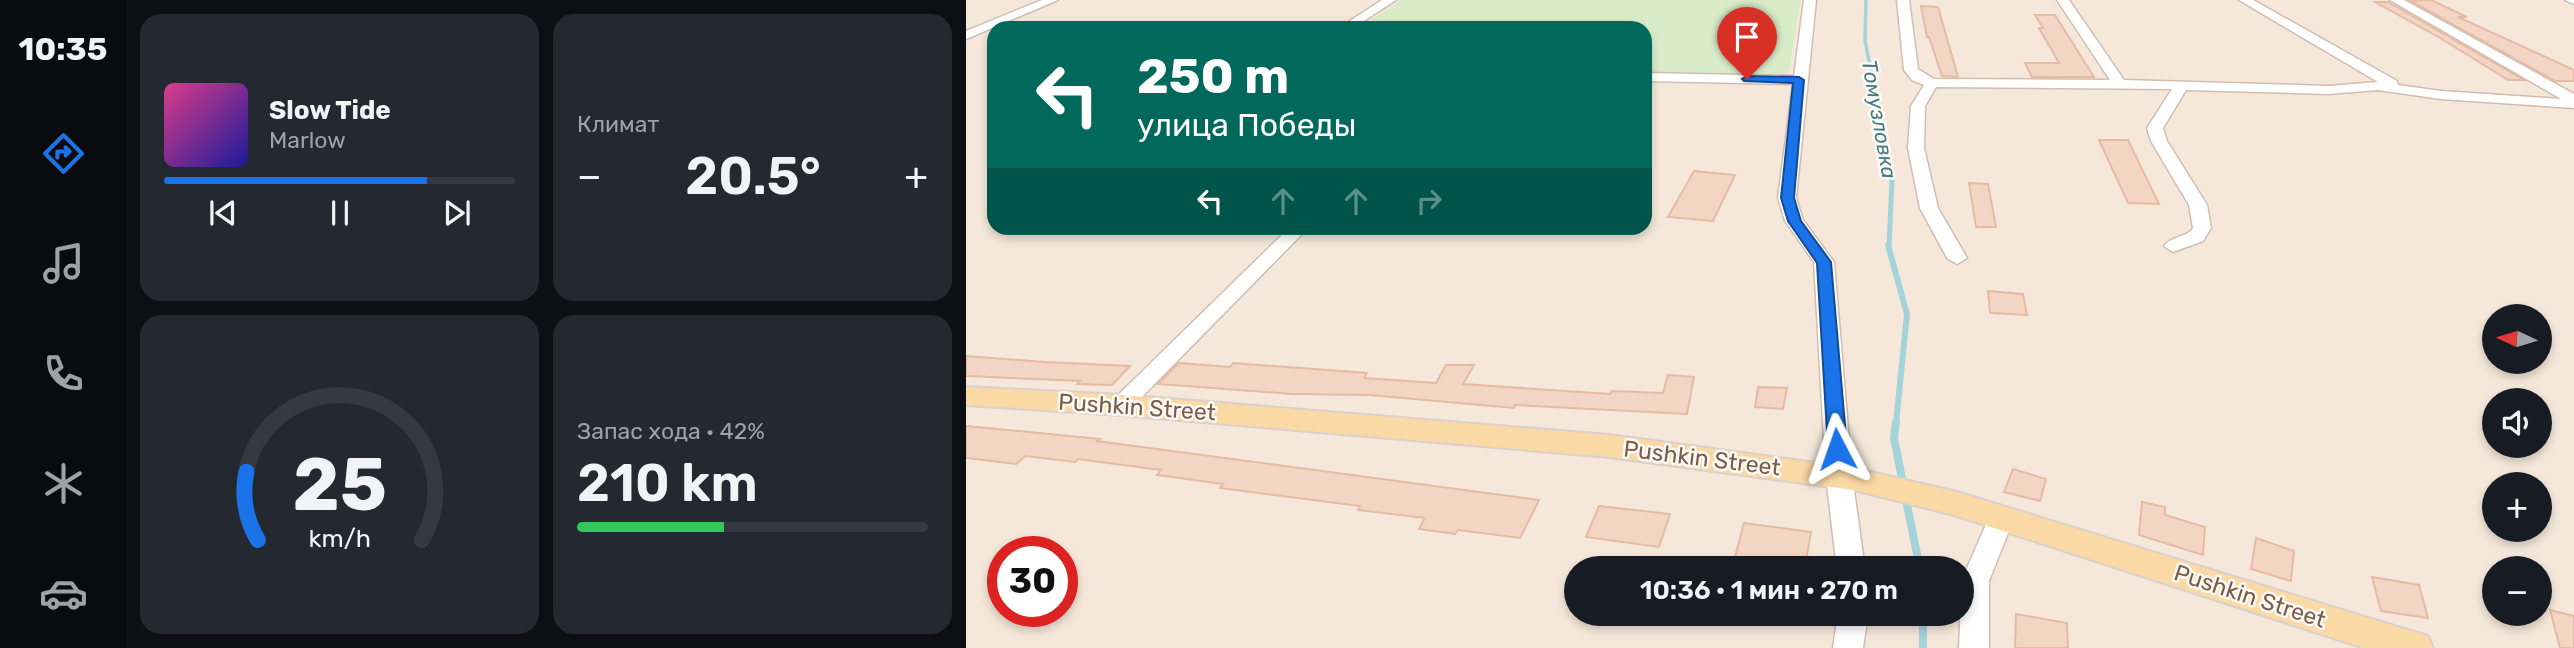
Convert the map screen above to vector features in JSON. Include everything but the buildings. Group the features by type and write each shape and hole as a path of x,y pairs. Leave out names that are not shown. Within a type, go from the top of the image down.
{"main road":[{"name":"Pushkin Street","path":"966,396 1121,405 1609,446 1846,477 1956,504 2414,648"}],"street":[{"path":"1000,21 1052,0"},
{"path":"1356,21 1390,0"},
{"path":"1810,0 1787,198 1794,221 1824,262 1846,477 1850,556"},
{"path":"1903,0 1911,70 1917,77 1932,83 2120,84 2328,90 2378,86 2441,95 2574,102"},
{"path":"2063,0 2120,84"},
{"path":"2245,0 2401,88"},
{"path":"2396,0 2574,102"},
{"path":"966,35 987,26"},
{"path":"1652,76 1799,80"},
{"path":"1932,83 1918,106 1916,148 1929,208 1956,258"},
{"path":"2173,246 2196,237 2202,228 2198,205 2159,141 2155,128 2181,86"},
{"path":"1121,405 1292,235"},
{"path":"1974,648 1975,581 2001,518"},
{"path":"1848,648 1851,626"}],"shaded area":[{"path":"966,0 2574,0 2574,648 966,648"}],"green space":[{"path":"1401,0 1801,0 1789,70 1784,74 1769,76 1652,73 1652,21 1370,21"}],"waterway":[{"name":"Томузловка","path":"1866,0 1865,40 1878,109"},
{"name":"Томузловка","path":"1878,107 1892,180 1889,247"},
{"name":"Томузловка","path":"1888,245 1907,314 1896,423"},
{"name":"Томузловка","path":"1896,422 1894,438 1903,484"},
{"name":"Томузловка","path":"1905,495 1917,556"},
{"name":"Томузловка","path":"1923,626 1923,648"}],"route":[{"path":"1747,79 1799,80 1787,198 1794,221 1824,262 1837,449"}]}
